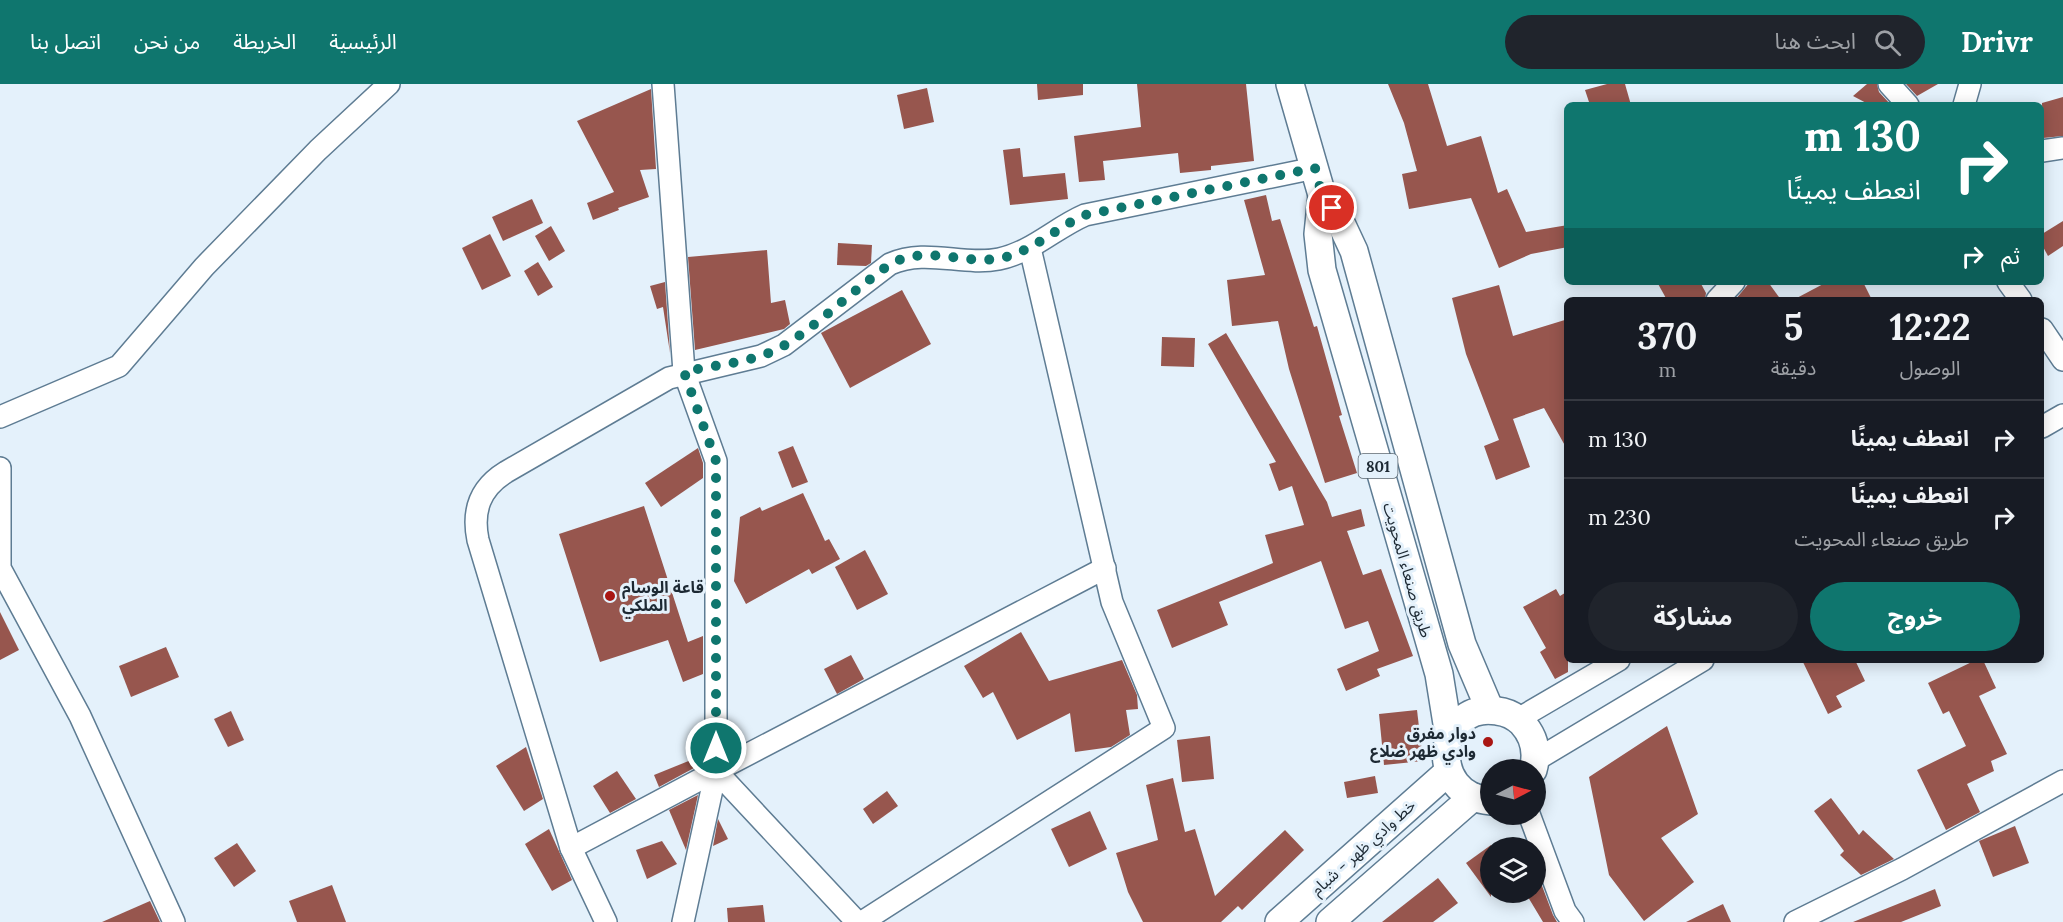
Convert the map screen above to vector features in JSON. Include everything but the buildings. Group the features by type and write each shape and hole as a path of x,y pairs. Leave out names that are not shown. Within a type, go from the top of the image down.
{"main road":[{"name":"طريق صنعاء المحويت","path":"1291,84 1322,195 1318,234 1322,270 1439,674 1449,736 1445,754 1448,772"},
{"name":"طريق صنعاء المحويت","path":"1322,195 1340,220 1354,251 1462,644 1490,710"},
{"path":"1449,736 1460,721 1475,712 1490,710 1505,712 1518,719 1529,730 1535,745 1534,759"},
{"path":"1448,772 1458,787 1480,798"},
{"name":"خط وادي ظهر - شبام","path":"1279,922 1448,772"},
{"name":"خط وادي ظهر - شبام","path":"1330,922 1480,801"}],"street":[{"path":"0,417 118,366 204,267 318,150 389,84"},
{"path":"663,84 684,372 716,461 716,771 683,922"},
{"path":"1889,84 1905,102"},
{"path":"1965,102 1970,84"},
{"path":"2044,151 2063,148"},
{"path":"606,922 571,848 478,540 476,515 483,493 497,477 655,385 684,372 750,359 773,351 795,338 890,264 902,259 922,256 999,259 1030,248 1064,225 1085,215 1315,168"},
{"path":"716,771 860,922 1164,728 1112,602 1030,248"},
{"path":"1720,297 1731,285"},
{"path":"2044,332 2063,360"},
{"path":"0,468 0,568 80,716 174,922"},
{"path":"571,848 1104,568"},
{"path":"1518,719 1613,663"},
{"path":"1544,759 1698,663"},
{"path":"1795,922 1902,869 2063,781"},
{"path":"1533,825 1565,911 1572,922"}],"place":[{"name":"قاعة الوسام الملكي","path":"610,596"},
{"name":"دوار مفرق وادي ظهر ضلاع","path":"1488,742"}],"route":[{"path":"716,748 716,461 684,372 750,359 773,351 795,338 890,264 912,256 966,260 999,259 1030,248 1070,221 1100,210 1315,168 1322,195 1332,208"}]}
